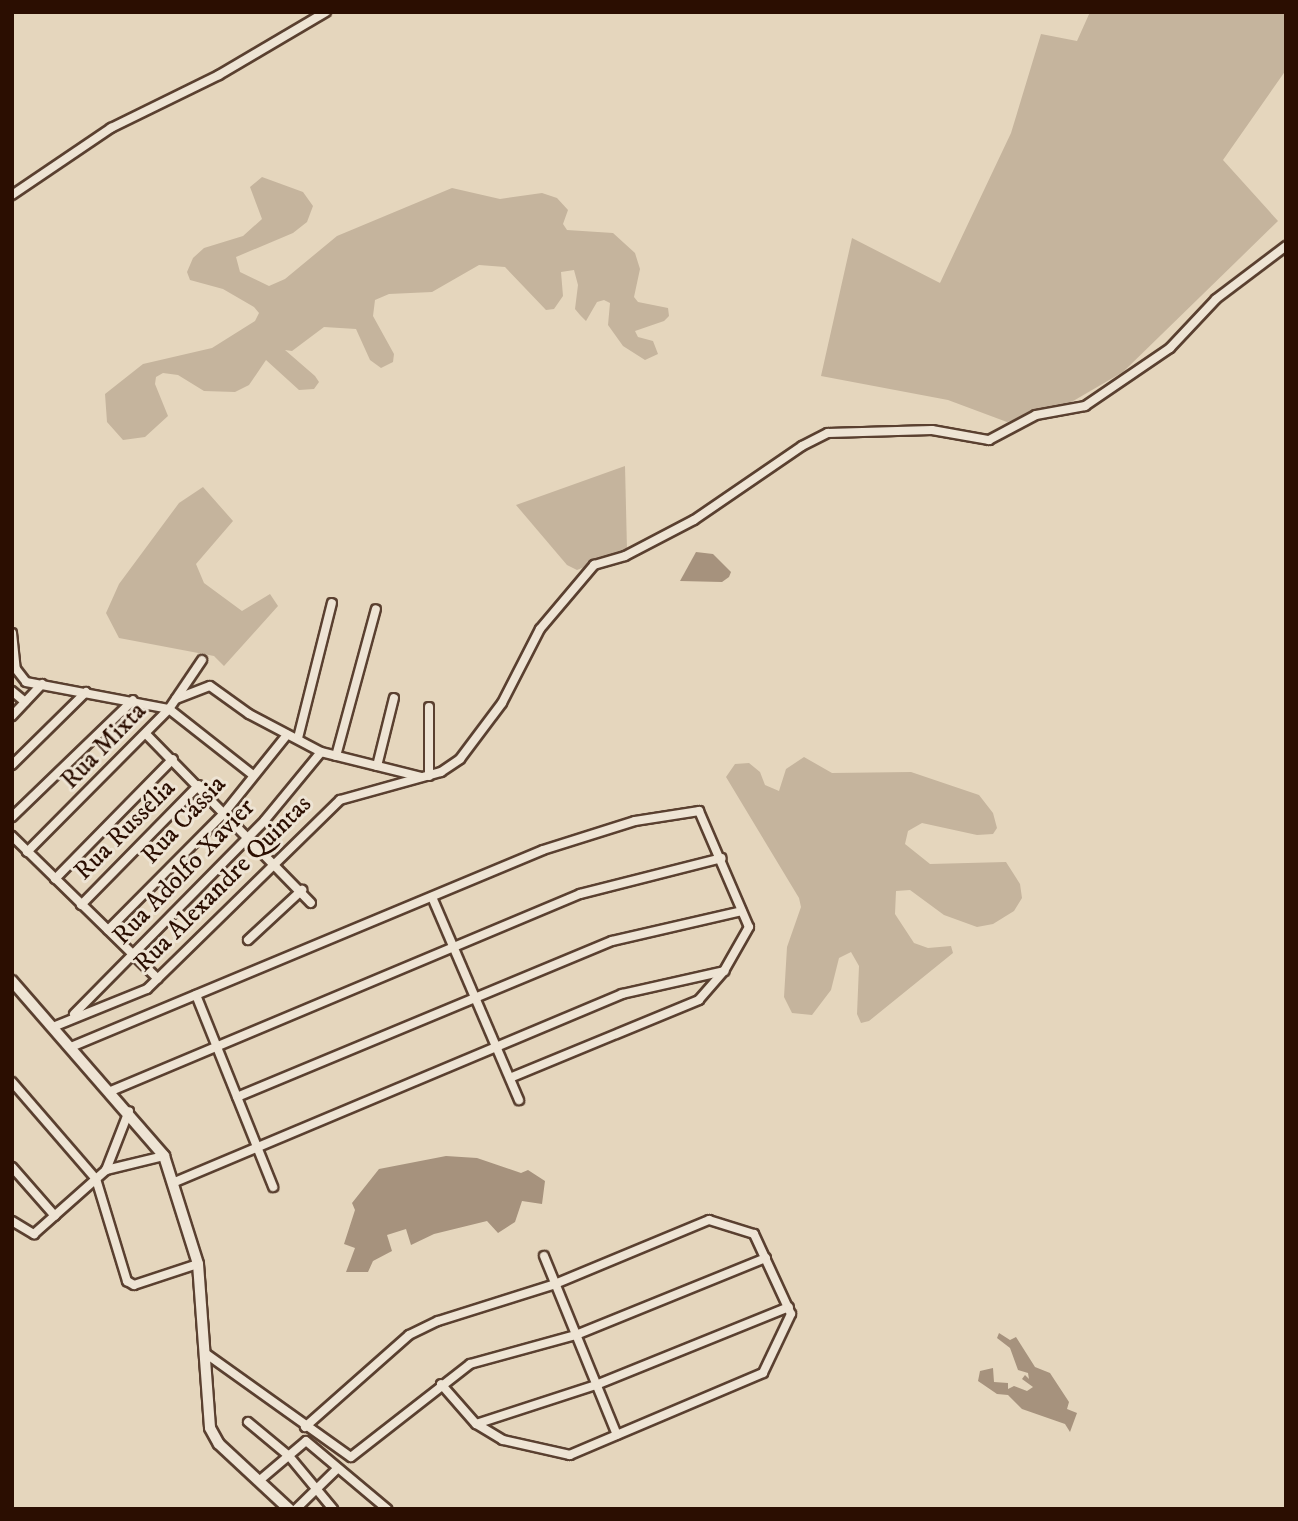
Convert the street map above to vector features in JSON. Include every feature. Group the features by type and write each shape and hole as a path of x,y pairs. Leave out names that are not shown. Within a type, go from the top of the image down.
{"main road":[{"path":"12,981 17,994 53,1027 129,1111 164,1156 176,1182 198,1264 213,1435 289,1509"}],"street":[{"path":"12,195 111,128 219,75 326,12"},
{"name":"Rua Alexandre Quintas","path":"53,1027 72,1016 140,993 158,979 340,800 426,777 452,766 486,729 540,629 594,565 625,556 694,520 802,446 828,433 932,430 989,440 1036,415 1085,406 1170,348 1216,299 1286,246"},
{"path":"298,738 332,603"},
{"path":"335,756 376,609"},
{"path":"12,633 13,659 19,677 169,709 253,775"},
{"name":"Rua Mixta","path":"27,852 169,709 202,660"},
{"path":"12,716 42,684"},
{"path":"176,699 210,687 287,735 298,738 321,752 426,777 429,707"},
{"path":"12,691 25,702"},
{"path":"12,765 86,692"},
{"path":"377,766 394,698"},
{"path":"12,817 135,700"},
{"path":"146,734 250,836 311,903"},
{"name":"Rua Cássia","path":"108,929 225,812 287,735"},
{"name":"Rua Adolfo Xavier","path":"72,1016 250,836 321,752"},
{"path":"55,879 173,759"},
{"name":"Rua Russélia","path":"81,905 199,785"},
{"path":"71,1047 432,897 599,831 694,810 704,815 742,911 748,934 724,971 699,1000 510,1078"},
{"path":"12,836 158,979"},
{"path":"111,1091 580,894 722,858"},
{"path":"248,940 302,890"},
{"path":"432,897 519,1100"},
{"path":"237,1097 475,996 642,932 742,911"},
{"path":"176,1182 622,994 724,971"},
{"path":"196,995 273,1187"},
{"path":"12,1082 96,1178 127,1281 134,1285 198,1264"},
{"path":"106,1170 129,1111"},
{"path":"12,1221 34,1234 106,1170 164,1156"},
{"path":"12,1167 55,1216"},
{"path":"305,1427 409,1335 464,1309 555,1284 701,1222 718,1220 750,1230 789,1307 785,1333 763,1373 570,1455 503,1440 476,1424 440,1384"},
{"path":"544,1256 617,1435"},
{"path":"205,1353 345,1456 356,1456 440,1384 470,1364 576,1335 766,1258"},
{"path":"476,1424 596,1385 789,1307"},
{"path":"248,1422 289,1456 332,1509"},
{"path":"260,1480 306,1441 336,1470 387,1509"},
{"path":"296,1509 336,1470"}],"shaded area":[{"path":"1090,12 1286,12 1286,70 1223,160 1278,221 1123,372 1068,404 1007,422 948,400 821,376 852,238 940,283 1011,133 1041,34 1077,41"},
{"path":"262,177 303,192 313,206 307,222 293,233 236,257 240,272 269,286 285,279 337,236 452,188 500,199 542,193 557,198 568,210 563,224 567,230 613,233 635,253 640,269 634,297 638,302 668,308 669,316 664,321 635,331 638,337 653,341 658,354 645,360 623,346 608,325 610,303 604,300 597,302 586,321 575,309 578,285 574,270 561,272 563,296 554,309 546,310 505,267 479,265 432,292 389,294 375,300 373,316 394,354 393,362 381,368 370,360 356,329 324,327 292,351 285,350 315,376 319,382 314,389 299,390 266,360 249,385 235,392 204,391 178,375 163,373 156,377 155,384 168,416 145,437 123,440 107,422 105,394 143,364 212,348 255,321 259,313 254,307 223,289 190,280 187,272 193,258 204,248 243,236 262,219 250,187"},
{"path":"625,466 627,550 577,570 567,565 516,505"},
{"path":"203,487 233,521 196,564 204,583 242,611 270,594 278,606 224,666 214,656 119,638 106,613 119,584 179,503"},
{"path":"696,552 713,554 731,572 729,577 722,582 680,581"},
{"path":"804,757 832,773 911,772 979,795 993,813 997,828 993,834 977,835 922,823 908,831 905,844 930,864 1006,862 1020,884 1022,898 1014,911 993,924 977,927 944,915 910,890 896,891 895,914 914,943 928,948 951,946 953,953 869,1021 861,1023 857,1014 859,966 851,952 839,958 831,990 812,1015 792,1013 784,997 787,947 801,907 799,898 726,777 735,764 749,763 760,772 765,785 779,791 786,769"},
{"path":"446,1156 477,1158 521,1173 528,1170 545,1181 542,1204 522,1201 515,1222 498,1233 487,1221 434,1234 411,1245 406,1229 387,1235 392,1251 373,1261 368,1272 346,1272 355,1248 344,1244 355,1210 352,1203 379,1169"},
{"path":"999,1333 1010,1340 1016,1337 1035,1367 1050,1373 1069,1402 1067,1409 1077,1413 1070,1432 1065,1424 1022,1409 1008,1395 997,1394 978,1381 980,1371 993,1368 994,1382 1008,1383 1008,1389 1014,1386 1027,1391 1033,1387 1022,1379 1025,1375 1029,1379 1028,1373 1018,1370 1010,1348 997,1338"}]}
